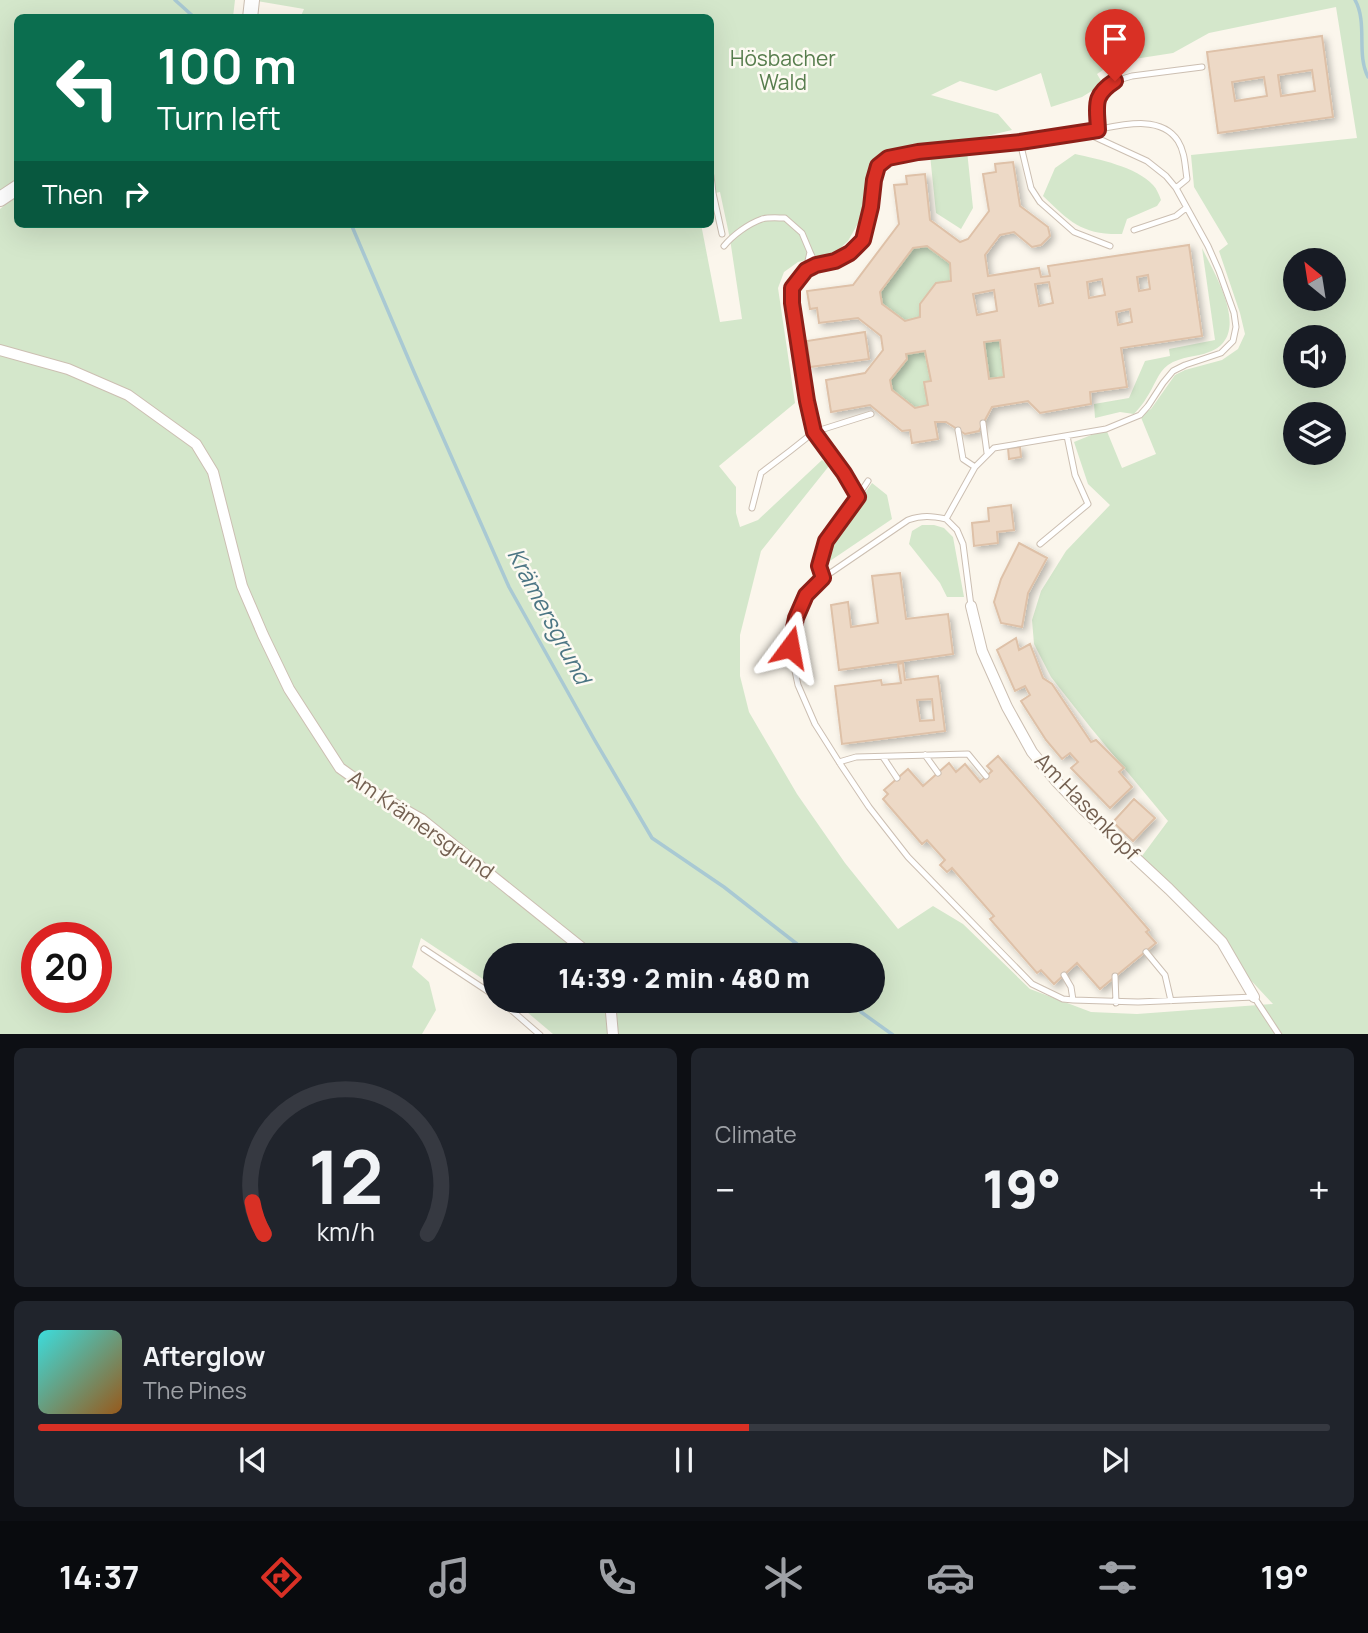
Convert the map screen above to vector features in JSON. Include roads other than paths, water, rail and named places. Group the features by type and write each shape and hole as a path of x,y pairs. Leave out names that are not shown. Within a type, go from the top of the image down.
{"street":[{"name":"Am Krämersgrund","path":"0,350 68,369 128,395 195,444 213,472 247,598 289,689 340,768 375,793 421,819 576,943"},
{"name":"Am Hasenkopf","path":"971,606 982,651 1007,707 1032,752 1083,809 1222,943 1254,997"},
{"path":"611,1013 612,1034"}],"lane":[{"path":"1098,130 1096,103 1102,89 1115,81 1132,76 1202,67"},
{"path":"806,270 835,261 850,253 863,240 878,166 888,158 918,152 1020,142 1142,123 1169,130 1178,141 1184,155 1187,179 1176,188"},
{"path":"1084,132 1147,160 1176,188 1208,246 1223,281 1234,313 1236,327 1233,341 1221,353 1173,372 1140,415 1106,429 994,448 975,467 946,519 918,516 908,520 823,578 806,595 796,618 790,647 798,685 815,723 869,807 908,857 1032,984 1063,999 1116,1003 1254,997"},
{"path":"1020,142 1031,188 1040,202 1074,232 1110,246"},
{"path":"714,198 722,234"},
{"path":"1134,230 1177,216 1186,208"},
{"path":"724,246 747,226 764,218 785,218 802,233 816,265"},
{"path":"810,252 806,270 792,288 807,401 814,432 858,497"},
{"path":"752,508 761,473 814,432 871,414"},
{"path":"983,423 987,453"},
{"path":"958,430 963,459 975,467"},
{"path":"1040,544 1088,503 1075,475 1067,436"},
{"path":"823,578 819,566 826,541 868,481"},
{"name":"Am Hasenkopf","path":"946,519 957,530 963,544 971,606"},
{"path":"839,762 856,757 968,754 986,776"},
{"path":"925,755 938,773"},
{"path":"883,757 897,778"},
{"path":"424,950 483,988"},
{"path":"1146,952 1164,975 1171,1001"},
{"path":"1064,975 1071,987 1073,1000"},
{"path":"1115,976 1116,1003"},
{"name":"Am Hasenkopf","path":"1254,997 1278,1034"},
{"path":"515,1013 540,1034"}],"waterway":[{"name":"Krämersgrund","path":"175,0 191,14"},
{"path":"1355,0 1361,18 1363,58 1368,77"},
{"name":"Krämersgrund","path":"353,228 509,587 652,838 724,887 796,943"},
{"name":"Krämersgrund","path":"862,1013 892,1034"}],"park label":[{"name":"Hösbacher Wald","path":"783,71"}]}
